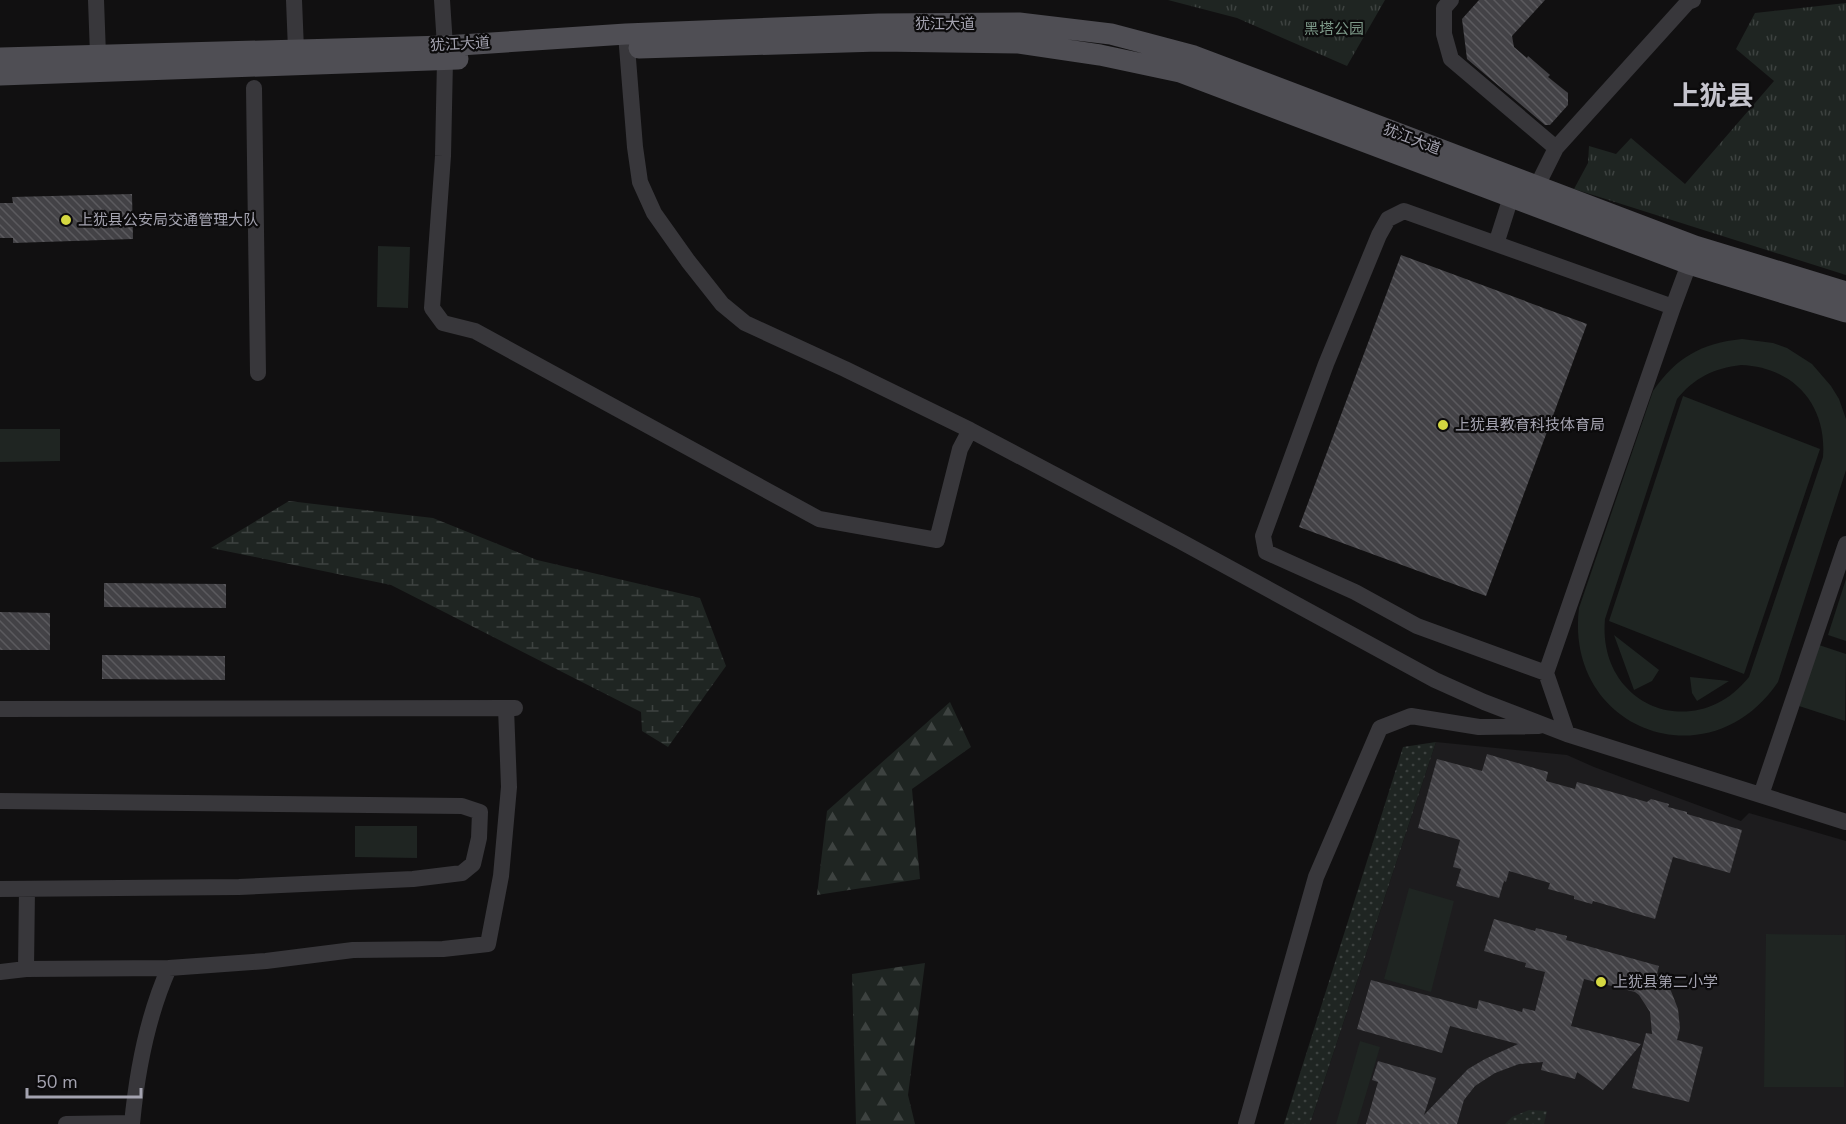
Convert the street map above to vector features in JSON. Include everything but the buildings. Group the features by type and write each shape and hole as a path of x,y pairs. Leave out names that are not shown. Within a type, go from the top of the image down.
{"main road":[{"name":"犹江大道","path":"0,75 445,53 879,24 1019,23 1111,34 1194,56 1695,246 1846,292"},
{"name":"犹江大道","path":"627,41 1019,43 1100,55 1180,72 1689,264 1846,312"},
{"name":"犹江大道","path":"0,58 296,50 445,53"}],"street":[{"path":"96,0 98,55"},
{"path":"294,0 296,50"},
{"path":"442,0 445,53 443,156 432,308 443,322 475,331 819,519 937,540 960,449 970,430"},
{"path":"1451,0 1444,8 1444,34 1451,59 1556,148"},
{"path":"1537,186 1556,148 1672,19 1688,2 1693,0"},
{"path":"627,41 640,182 654,213 688,261 722,304 745,322 970,430 1435,680 1484,702 1567,734 1846,822"},
{"path":"254,88 258,373"},
{"path":"1496,244 1512,197"},
{"path":"1546,673 1417,626 1355,592 1266,552 1263,536 1326,364 1378,235 1388,219 1404,211 1673,307"},
{"path":"1567,734 1546,673 1689,264"},
{"path":"1761,795 1846,544"},
{"path":"0,709 511,708 509,787 501,876 488,944 443,949 353,950 266,961 169,968 26,969 0,972"},
{"path":"1246,1124 1316,877 1380,728 1411,716 1479,727 1546,726"},
{"path":"0,801 462,806 480,812 479,838 473,864 462,873 413,879 239,887 0,889"},
{"path":"26,969 27,889"},
{"path":"66,1124 132,1123 136,1081 158,992 169,968"}],"shaded area":[{"name":"上犹县第二小学","path":"1436,742 1567,755 1741,821 1749,813 1846,841 1846,1124 1310,1124"}],"green space":[{"name":"黑塔公园","path":"1168,0 1385,0 1347,66 1237,18"},
{"path":"1846,3 1846,275 1574,189 1588,163 1589,146 1616,154 1631,138 1685,184 1774,81 1736,49 1755,13"},
{"path":"378,246 410,247 408,308 377,307"},
{"path":"1742,339 1773,343 1787,348 1812,364 1831,386 1839,399 1846,419 1846,470 1778,682 1749,713 1716,731 1681,736 1647,729 1617,712 1594,685 1580,650 1579,608 1653,391 1680,361 1702,349","holes":["1741,365 1760,367 1791,381 1813,406 1823,438 1823,457 1749,677 1727,698 1703,709 1678,711 1654,706 1633,694 1617,674 1607,649 1605,619 1677,399 1690,385 1705,375"]},
{"path":"1683,396 1820,449 1744,674 1609,621"},
{"path":"0,429 60,429 60,461 0,462"},
{"path":"289,501 433,518 537,560 700,598 726,666 668,747 642,731 641,712 391,585 211,548"},
{"path":"1846,579 1846,641 1828,635"},
{"path":"1614,635 1659,670 1652,681 1634,690"},
{"path":"1819,645 1846,654 1845,721 1799,706"},
{"path":"1690,677 1729,681 1697,701 1692,693"},
{"path":"950,702 971,747 912,789 920,879 817,895 827,811"},
{"path":"1436,742 1310,1124 1284,1124 1403,747"},
{"path":"355,826 417,826 417,858 355,857"},
{"path":"1409,888 1454,901 1431,992 1384,979"},
{"path":"1766,934 1845,935 1844,1087 1764,1087"},
{"path":"925,963 908,1095 915,1124 856,1124 852,974"},
{"path":"1360,1041 1380,1047 1357,1124 1336,1124"},
{"path":"1529,1110 1547,1111 1544,1124 1505,1124 1512,1117"}],"place":[{"name":"上犹县公安局交通管理大队","path":"66,220"},
{"name":"上犹县教育科技体育局","path":"1443,425"},
{"name":"上犹县第二小学","path":"1601,982"}],"district":[{"name":"上犹县","path":"1713,96"}]}
